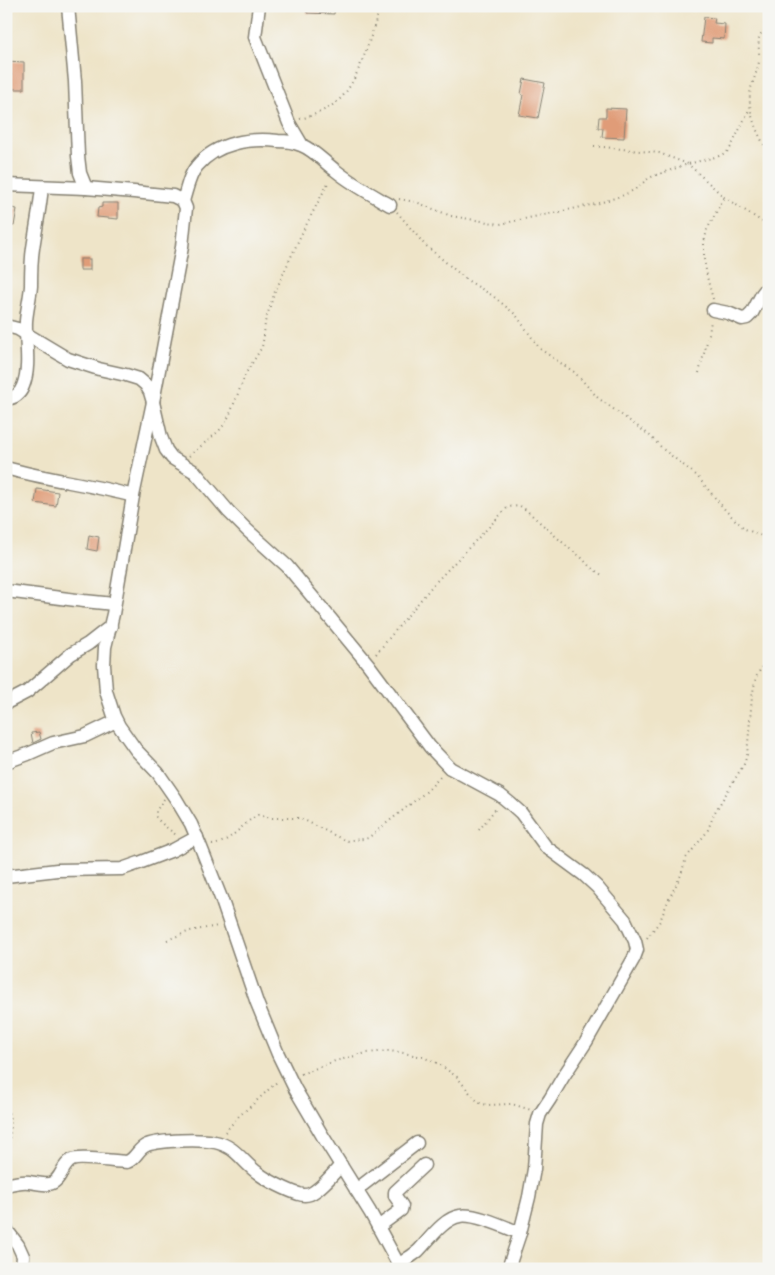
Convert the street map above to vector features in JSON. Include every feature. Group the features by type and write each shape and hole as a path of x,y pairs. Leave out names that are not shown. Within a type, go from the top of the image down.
{"street":[{"path":"68,6 75,81 78,156 80,173 86,188"},
{"path":"260,6 255,38 289,123 302,145 353,184 394,202"},
{"path":"302,145 254,139 240,141 208,155 193,172 183,201 186,208 182,247 105,647 106,692 116,721 127,738 158,773 190,824 230,924 257,1003 288,1076 400,1267 449,1220 458,1216 478,1218 520,1233"},
{"path":"6,185 86,188 169,195 183,201"},
{"path":"6,399 15,397 24,385 33,250 42,187"},
{"path":"712,310 728,313 742,319 747,318 769,285"},
{"path":"6,326 18,329 68,359 139,379 146,385 153,402 161,437 166,450 172,458 195,472 229,512 286,566 368,664 424,740 450,768 500,795 511,804 521,813 546,847 597,887 624,920 635,941 637,950 586,1042 540,1114 537,1124 534,1169 529,1197 508,1269"},
{"path":"6,468 133,496"},
{"path":"6,591 114,604"},
{"path":"6,703 27,692 71,654 88,644 110,626"},
{"path":"6,762 53,744 84,736 116,721"},
{"path":"6,876 57,870 122,868 150,859 184,844 198,841"},
{"path":"6,1185 19,1182 53,1183 58,1180 71,1160 127,1162 134,1158 142,1147 153,1143 190,1140 218,1142 232,1149 257,1173 299,1194 310,1194 318,1189 341,1165"},
{"path":"356,1190 417,1143"},
{"path":"378,1227 401,1210 402,1206 395,1196 395,1192 424,1165"},
{"path":"6,1229 18,1245 22,1256 22,1269"}],"path":[{"path":"289,123 312,115 332,105 345,93 359,69 378,14"},
{"path":"769,28 759,38 759,57 752,87 750,108 731,147 719,156 688,164 649,178 624,195 596,204 500,224 451,216 416,202 394,202 400,216 424,244 467,280 493,296 516,315 540,348 574,372 598,398 648,434 664,450 696,474 727,512 745,529 769,539"},
{"path":"750,108 758,133 769,153"},
{"path":"594,146 659,153 688,164 724,196 769,226"},
{"path":"180,463 219,431 226,422 246,373 262,346 265,322 274,294 301,235 327,186 333,169"},
{"path":"699,373 709,334 713,297 704,259 704,243 707,230 724,196"},
{"path":"368,664 433,584 447,572 463,552 508,507 520,506 526,510 590,567 602,575"},
{"path":"635,941 645,940 660,921 681,875 686,858 707,832 715,812 744,764 749,740 754,684 760,668 769,655"},
{"path":"198,841 215,845 220,843 258,815 271,818 300,818 346,841 353,839 362,840 368,838 427,791 450,768"},
{"path":"170,792 158,808 156,816 184,844"},
{"path":"479,830 498,805 500,795"},
{"path":"167,940 190,931 230,924"},
{"path":"218,1142 239,1116 288,1076 335,1061 376,1052 399,1052 423,1057 440,1064 456,1077 480,1103 487,1105 512,1104 540,1114"},
{"path":"6,1103 12,1123 6,1168"}],"building":[{"path":"307,6 335,6 334,14 307,13"},
{"path":"704,17 715,18 714,23 725,24 724,39 712,38 712,43 701,42"},
{"path":"6,61 24,62 24,89 10,89 11,74 6,74"},
{"path":"524,79 545,83 538,118 519,115"},
{"path":"606,108 626,109 624,138 602,137 603,128 598,128 599,117 606,117"},
{"path":"102,203 118,203 118,219 97,217 98,208 102,207"},
{"path":"6,207 17,209 14,226 6,225"},
{"path":"80,259 90,259 90,270 80,270"},
{"path":"37,489 58,492 56,506 35,503"},
{"path":"89,535 99,537 97,551 87,549"},
{"path":"39,732 41,739 33,743 31,733"}]}
